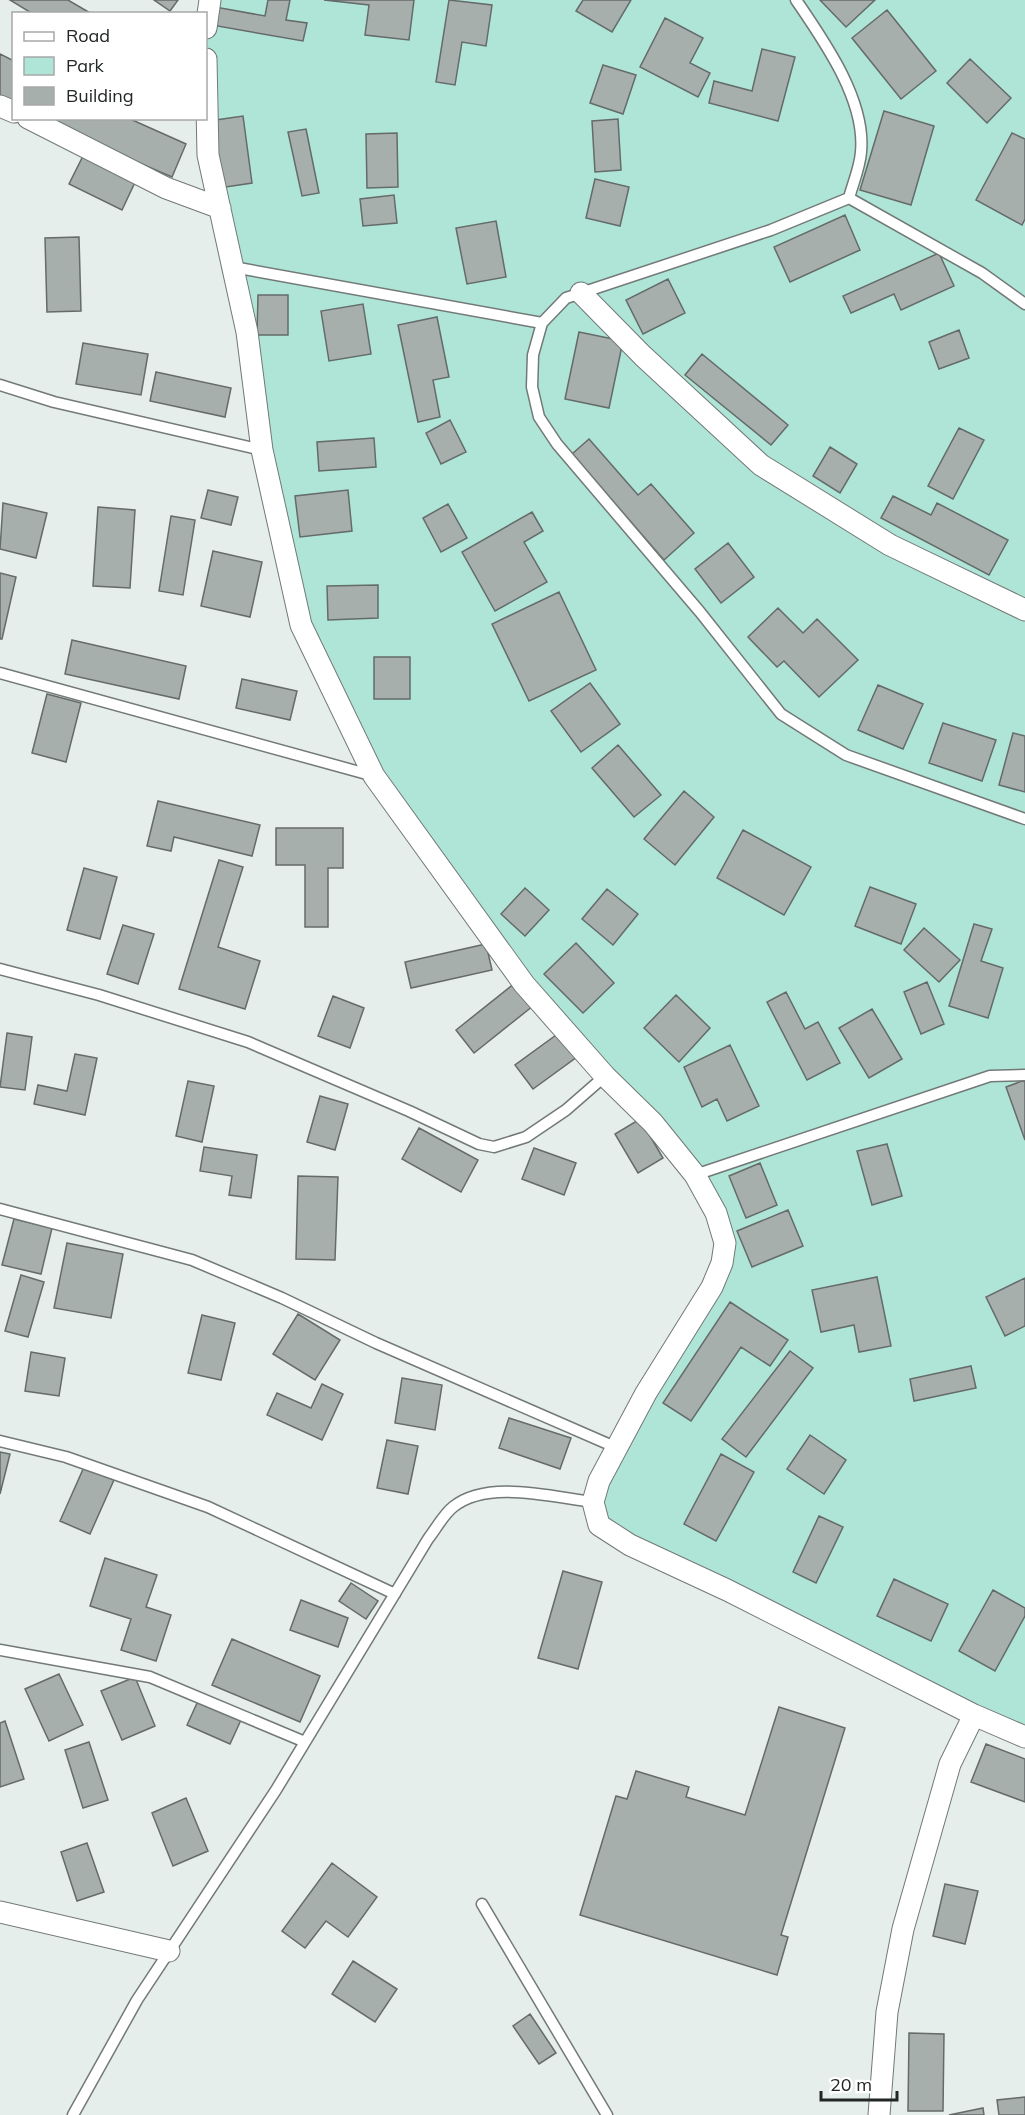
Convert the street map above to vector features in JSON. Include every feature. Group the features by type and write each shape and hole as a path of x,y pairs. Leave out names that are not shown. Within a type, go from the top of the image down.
{"street":[{"path":"207,21 210,0"},
{"path":"207,107 208,155 247,332 262,450 301,625 374,776 524,984 605,1076 653,1123 694,1175 716,1213 725,1243 722,1263 712,1287 615,1447 599,1481 592,1502 599,1525 630,1545 727,1590 974,1715 1025,1737"},
{"path":"32,120 166,188 220,208"},
{"path":"581,293 643,356 761,465 890,545 1025,610"},
{"path":"879,2115 887,2013 903,1929 950,1764 974,1715"},
{"path":"0,1912 169,1950"}],"lane":[{"path":"796,0 845,78 858,118 861,152 849,198"},
{"path":"849,198 771,230 566,298 542,322 533,355 532,387 539,417 557,444 700,612 781,714 846,755 1025,819"},
{"path":"849,198 982,273 1025,304"},
{"path":"233,267 542,322"},
{"path":"0,385 54,402 262,450"},
{"path":"0,674 374,776"},
{"path":"0,969 99,995 248,1042 479,1144 494,1147 526,1137 566,1110 605,1076"},
{"path":"694,1175 990,1076 1025,1075"},
{"path":"0,1209 192,1260 282,1298 386,1348 615,1447"},
{"path":"0,1441 66,1457 208,1507 395,1594"},
{"path":"73,2115 137,2000 276,1790 428,1539 452,1507 470,1496 492,1491 592,1502"},
{"path":"0,1650 150,1677 305,1742"},
{"path":"482,1904 607,2115"}],"green space":[{"path":"200,0 1025,0 1025,1732 608,1529 597,1503 720,1263 713,1212 380,779 307,623 274,454 222,273 199,152 207,120 207,12"}],"building":[{"path":"10,0 68,0 89,12 30,12"},
{"path":"154,0 178,0 170,11"},
{"path":"268,0 290,0 286,20 307,23 303,41 207,24 210,6 265,16"},
{"path":"324,0 414,0 409,40 365,35 369,5"},
{"path":"449,0 492,5 486,46 462,42 455,85 436,82"},
{"path":"583,0 631,0 612,32 576,11"},
{"path":"820,0 875,0 846,27"},
{"path":"887,10 936,71 901,99 852,38"},
{"path":"665,18 703,38 690,63 710,73 698,97 640,67"},
{"path":"762,49 795,57 778,121 709,103 714,81 752,91"},
{"path":"0,54 12,60 12,104 0,98"},
{"path":"970,59 1011,98 987,123 947,83"},
{"path":"603,65 636,75 623,114 590,103"},
{"path":"884,111 934,126 911,205 860,190"},
{"path":"243,116 252,183 219,188 209,121"},
{"path":"618,119 621,170 595,172 592,121"},
{"path":"53,120 132,120 186,144 172,177 51,125"},
{"path":"306,129 319,193 302,196 288,132"},
{"path":"397,133 398,187 367,188 366,134"},
{"path":"1012,133 1025,139 1025,219 1022,225 976,200"},
{"path":"85,152 137,178 122,210 69,184"},
{"path":"595,179 629,187 620,226 586,218"},
{"path":"394,195 397,223 363,226 360,199"},
{"path":"845,215 860,250 790,282 774,247"},
{"path":"496,221 506,277 467,284 456,228"},
{"path":"79,237 81,311 47,312 45,238"},
{"path":"939,253 954,286 901,310 894,294 851,313 843,296"},
{"path":"668,279 685,313 643,334 626,300"},
{"path":"258,295 288,295 288,335 257,335"},
{"path":"363,304 371,354 329,361 321,311"},
{"path":"437,317 449,377 433,380 440,417 418,422 398,325"},
{"path":"959,330 969,358 939,369 929,342"},
{"path":"579,332 623,341 609,408 565,399"},
{"path":"83,343 148,354 141,395 76,384"},
{"path":"702,354 788,425 771,445 685,375"},
{"path":"156,372 231,388 225,417 150,401"},
{"path":"450,420 466,452 441,464 426,433"},
{"path":"959,428 984,440 953,499 928,486"},
{"path":"374,438 376,467 319,471 317,442"},
{"path":"589,439 638,495 651,484 694,533 664,560 572,454"},
{"path":"830,447 857,464 840,493 813,476"},
{"path":"208,490 238,497 231,525 201,518"},
{"path":"348,490 352,531 300,537 295,496"},
{"path":"893,496 931,515 937,503 1008,540 989,575 881,518"},
{"path":"3,503 47,513 36,558 0,549"},
{"path":"448,504 467,538 441,552 423,518"},
{"path":"98,507 135,510 130,588 93,586"},
{"path":"532,512 543,531 524,542 547,582 495,611 462,552"},
{"path":"171,516 195,520 183,595 159,591"},
{"path":"728,543 754,577 721,603 695,569"},
{"path":"213,551 262,562 250,617 201,606"},
{"path":"0,573 16,577 2,639 0,639"},
{"path":"378,585 378,618 328,620 327,586"},
{"path":"559,592 596,670 529,701 492,624"},
{"path":"778,608 803,633 817,619 858,660 819,697 784,661 777,667 748,637"},
{"path":"72,640 186,666 179,699 65,674"},
{"path":"374,657 410,657 410,699 374,699"},
{"path":"242,679 297,691 290,720 236,708"},
{"path":"590,683 620,724 581,752 551,711"},
{"path":"878,685 923,704 903,749 858,730"},
{"path":"47,694 81,703 66,762 32,753"},
{"path":"943,723 996,740 982,781 929,763"},
{"path":"1013,733 1025,736 1025,792 999,785"},
{"path":"618,745 661,795 634,817 592,768"},
{"path":"684,791 714,817 675,865 644,839"},
{"path":"158,801 260,825 252,856 174,837 171,851 147,846"},
{"path":"276,828 343,828 343,868 328,868 328,927 305,927 305,865 276,865"},
{"path":"743,830 811,867 784,915 717,878"},
{"path":"219,860 243,867 218,947 260,961 245,1009 179,989"},
{"path":"84,868 117,877 100,939 67,930"},
{"path":"870,887 916,904 901,944 855,926"},
{"path":"525,888 549,910 525,936 501,914"},
{"path":"607,889 638,914 613,945 582,919"},
{"path":"974,924 992,929 981,961 1003,968 988,1018 949,1006"},
{"path":"123,925 154,934 138,984 107,974"},
{"path":"924,928 960,960 939,982 904,950"},
{"path":"576,943 614,983 583,1013 544,974"},
{"path":"486,944 492,970 411,988 405,962"},
{"path":"927,982 944,1024 921,1034 904,992"},
{"path":"515,983 533,1006 474,1053 456,1030"},
{"path":"786,992 805,1029 818,1022 840,1063 807,1080 767,1002"},
{"path":"676,995 710,1028 679,1062 644,1028"},
{"path":"333,996 364,1008 350,1048 318,1036"},
{"path":"872,1009 902,1059 869,1078 839,1028"},
{"path":"563,1030 581,1054 533,1089 515,1065"},
{"path":"7,1033 32,1037 25,1090 0,1087"},
{"path":"730,1045 759,1106 727,1121 717,1099 702,1107 684,1067"},
{"path":"75,1054 97,1058 85,1115 34,1104 38,1085 67,1091"},
{"path":"1025,1080 1025,1140 1006,1087"},
{"path":"188,1081 214,1086 202,1142 176,1136"},
{"path":"320,1096 348,1104 335,1150 307,1142"},
{"path":"640,1119 663,1158 638,1173 615,1134"},
{"path":"419,1128 478,1160 461,1192 402,1159"},
{"path":"887,1144 902,1196 872,1205 857,1151"},
{"path":"204,1147 257,1155 251,1198 229,1195 232,1176 200,1171"},
{"path":"534,1148 576,1163 564,1195 522,1179"},
{"path":"760,1163 777,1205 746,1218 729,1176"},
{"path":"298,1176 338,1177 335,1260 296,1259"},
{"path":"788,1210 803,1246 752,1267 737,1231"},
{"path":"14,1219 52,1228 41,1274 2,1265"},
{"path":"67,1243 123,1254 111,1318 54,1308"},
{"path":"21,1275 44,1282 28,1337 5,1331"},
{"path":"877,1277 891,1346 859,1352 854,1325 821,1332 812,1290"},
{"path":"1025,1278 1025,1326 1005,1336 986,1297"},
{"path":"730,1302 788,1340 770,1366 741,1347 691,1421 663,1403"},
{"path":"298,1314 340,1340 315,1380 273,1354"},
{"path":"202,1315 235,1323 221,1380 188,1373"},
{"path":"790,1351 813,1368 746,1457 722,1439"},
{"path":"31,1352 65,1358 59,1396 25,1391"},
{"path":"971,1366 976,1388 914,1401 910,1379"},
{"path":"402,1378 442,1385 435,1430 395,1423"},
{"path":"322,1384 343,1394 322,1440 267,1415 277,1393 311,1408"},
{"path":"509,1418 571,1438 560,1469 499,1448"},
{"path":"810,1435 846,1460 824,1494 787,1469"},
{"path":"387,1440 418,1446 408,1494 377,1488"},
{"path":"0,1452 10,1454 0,1494"},
{"path":"721,1454 754,1472 716,1541 684,1524"},
{"path":"84,1467 114,1480 90,1534 60,1521"},
{"path":"819,1516 843,1527 816,1583 793,1572"},
{"path":"105,1558 157,1575 146,1607 171,1615 156,1661 121,1650 131,1619 90,1606"},
{"path":"563,1571 602,1582 578,1669 538,1658"},
{"path":"894,1579 948,1604 931,1641 877,1616"},
{"path":"351,1583 378,1601 366,1619 339,1601"},
{"path":"993,1590 1025,1608 1025,1616 995,1671 959,1651"},
{"path":"301,1600 348,1618 338,1647 290,1630"},
{"path":"232,1639 320,1676 300,1722 212,1685"},
{"path":"59,1674 83,1725 49,1741 25,1689"},
{"path":"135,1677 155,1726 122,1740 101,1691"},
{"path":"198,1701 241,1720 230,1744 187,1725"},
{"path":"779,1707 845,1728 781,1935 788,1937 777,1975 580,1915 616,1796 627,1799 636,1771 689,1787 686,1797 745,1815"},
{"path":"5,1721 24,1779 0,1787 0,1723"},
{"path":"89,1742 108,1800 83,1808 65,1750"},
{"path":"986,1744 1025,1759 1025,1802 971,1782"},
{"path":"186,1798 208,1851 173,1866 152,1813"},
{"path":"87,1843 104,1892 77,1901 61,1852"},
{"path":"332,1863 377,1897 348,1937 326,1921 305,1948 282,1931"},
{"path":"945,1884 978,1891 965,1944 933,1936"},
{"path":"353,1961 397,1989 375,2022 332,1994"},
{"path":"530,2014 556,2053 539,2064 513,2026"},
{"path":"909,2033 944,2034 943,2111 908,2111"},
{"path":"1025,2097 1025,2115 999,2115 997,2100"},
{"path":"983,2108 984,2115 949,2115"}]}
